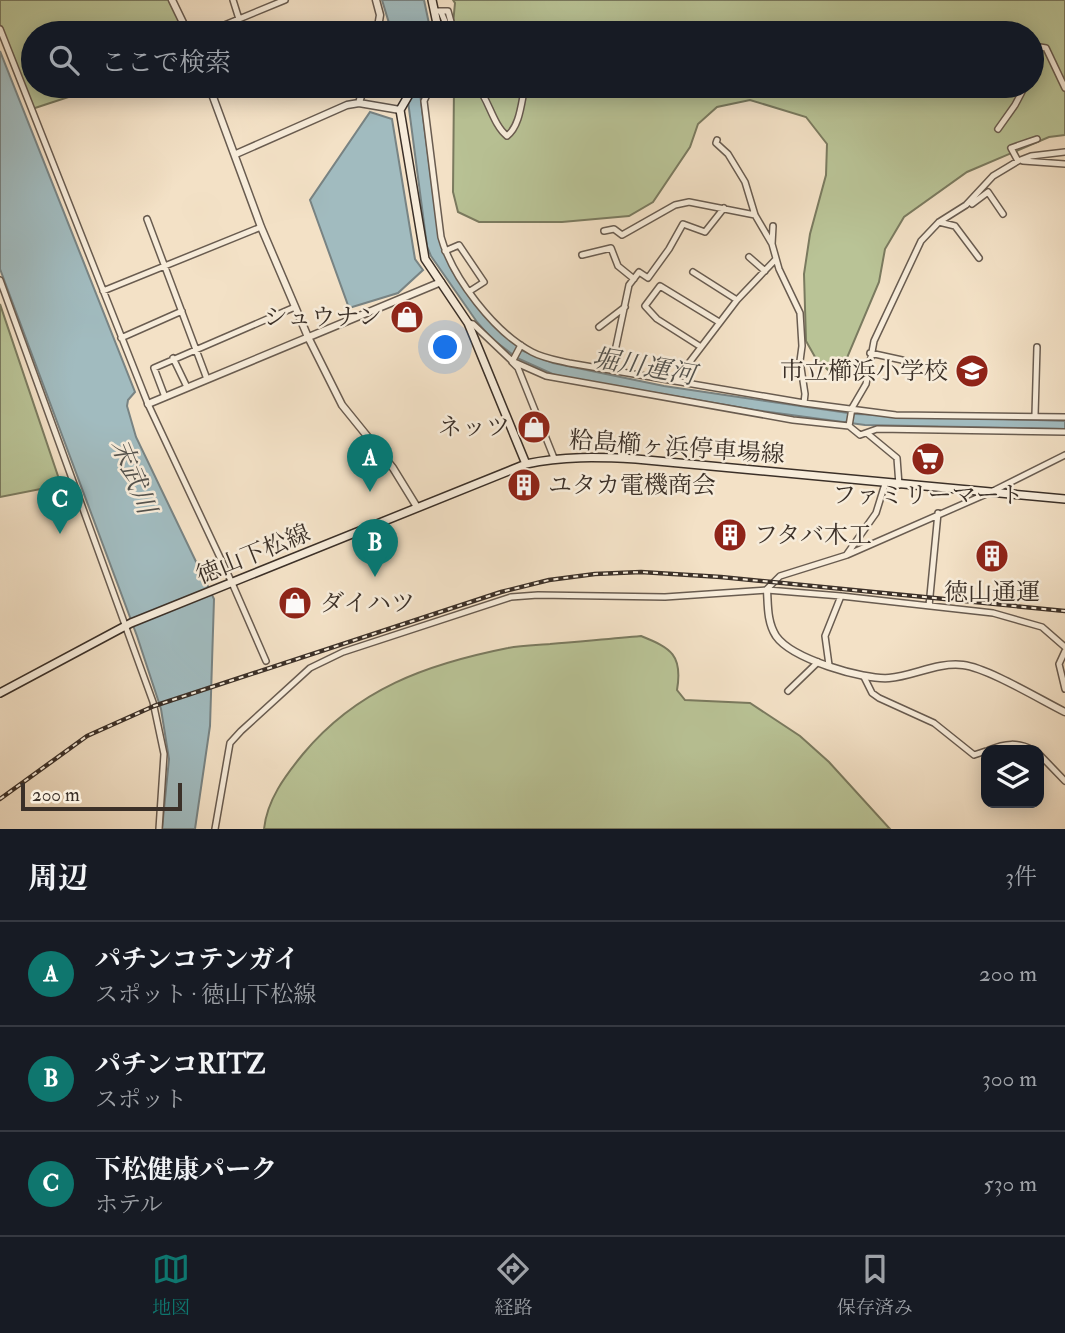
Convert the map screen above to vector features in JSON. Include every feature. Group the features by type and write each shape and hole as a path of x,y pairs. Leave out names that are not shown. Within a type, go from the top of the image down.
{"main road":[{"path":"432,0 438,11 438,21"},
{"path":"407,98 401,107 421,246 425,258 468,323 526,464"},
{"name":"粭島櫛ヶ浜停車場線","path":"526,464 554,458 636,459 1065,499"},
{"name":"徳山下松線","path":"0,693 129,624 526,464"}],"street":[{"path":"172,0 182,21"},
{"path":"233,0 239,19"},
{"path":"234,21 285,0"},
{"path":"376,0 379,21"},
{"path":"438,11 444,21"},
{"path":"438,11 448,12 451,21"},
{"path":"0,29 21,82"},
{"path":"1044,48 1050,54 1065,88"},
{"path":"27,98 148,404 266,661"},
{"path":"214,98 261,227 308,337 342,405 393,468 417,507"},
{"path":"359,103 360,98"},
{"path":"426,98 424,102 445,251 454,271 495,322 520,346 543,357 851,410 896,415 1065,417"},
{"path":"486,98 501,131 506,136 518,119 522,98"},
{"path":"998,129 1017,98"},
{"path":"236,154 347,105 359,103 401,107"},
{"path":"1018,161 1012,148 1037,139"},
{"path":"717,140 716,144 728,154 745,182 755,215 772,244 800,313 800,361 804,403"},
{"path":"849,425 851,410 866,384 870,352 921,241 939,222 966,205 993,176 1031,156 1065,152"},
{"path":"1018,161 1065,164"},
{"path":"966,205 971,205 988,192 1003,214"},
{"path":"604,231 614,229 622,235 675,205 689,202 755,215"},
{"path":"611,370 629,285 639,272 648,278 683,224 705,232 724,208"},
{"path":"147,219 207,379"},
{"path":"939,222 954,226 979,258"},
{"path":"772,244 773,226"},
{"path":"103,291 261,227"},
{"path":"445,251 459,245 484,282 470,291"},
{"path":"582,255 611,248 618,266 634,279"},
{"path":"749,257 765,271"},
{"path":"676,380 737,300 776,259"},
{"path":"693,272 737,300"},
{"path":"0,280 129,624 153,702 164,754 159,829"},
{"path":"148,404 441,282"},
{"path":"701,346 657,319 645,306 660,285 719,323"},
{"path":"165,397 153,368 295,307"},
{"path":"599,327 625,307"},
{"path":"121,338 182,311"},
{"path":"468,323 473,324 512,359 554,458"},
{"path":"512,359 520,346"},
{"path":"1035,415 1037,347"},
{"path":"870,352 902,360"},
{"path":"173,358 187,387"},
{"path":"512,359 562,380 793,420 849,425 859,435 877,429 1065,432"},
{"path":"868,434 897,458 899,485"},
{"path":"1065,455 993,491 847,555 780,576 767,590 768,612 777,638 785,645 819,661 864,677 891,678 932,667 961,664 987,673 1065,711"},
{"path":"847,555 876,513 885,484"},
{"path":"929,606 938,513"},
{"path":"215,829 230,743 310,668 328,658 511,597 665,597 767,590 993,613 1042,626 1065,649 1059,664 1065,689"},
{"path":"829,665 825,636 841,596"},
{"path":"788,691 819,661"},
{"path":"864,677 872,693 879,698 934,723 974,755 981,753"},
{"path":"1044,759 1065,781"}],"green space":[{"path":"0,0 172,0 182,21 21,21 21,82 0,29"},
{"path":"453,0 1065,0 1065,135 1049,137 967,172 904,217 885,249 879,282 844,365 828,370 815,357 806,341 804,274 810,234 826,175 827,144 806,117 750,100 717,107 698,124 690,147 653,202 629,216 562,222 479,222 458,212 453,192 454,98 1044,98 1044,21 453,21"},
{"path":"28,98 65,98 32,109"},
{"path":"0,304 61,485 0,497"},
{"path":"641,636 672,654 678,668 677,690 685,700 750,703 800,736 829,762 890,829 264,829 273,798 303,754 346,712 395,683 449,662 513,647"}],"water":[{"path":"382,0 424,0 428,21 388,21"},
{"name":"末武川","path":"0,51 135,392 128,400 127,406 136,437 214,599 210,726 195,829 162,829 169,759 161,709 137,636 0,269"},
{"path":"408,98 421,98 439,239 452,271 493,324 523,351 553,363 664,386 855,414 1065,421 1065,429 865,425 755,410 557,376 517,358 491,338 431,256 427,246"},
{"path":"370,112 392,119 415,259 423,270 398,293 349,308 310,200"}],"railway":[{"path":"0,799 87,736 154,706 501,592 549,580 641,572 721,577 1065,611"}],"place":[{"name":"シュウナン","path":"407,317"},
{"name":"市立櫛浜小学校","path":"972,371"},
{"name":"ネッツ","path":"534,427"},
{"name":"ファミリーマート","path":"928,459"},
{"name":"ユタカ電機商会","path":"524,485"},
{"name":"パチンコテンガイ","path":"370,492"},
{"name":"下松健康パーク","path":"60,534"},
{"name":"フタバ木工","path":"730,535"},
{"name":"徳山通運","path":"992,556"},
{"name":"パチンコRITZ","path":"375,577"},
{"name":"ダイハツ","path":"295,603"}],"water label":[{"name":"堀川運河","path":"644,366"}]}
